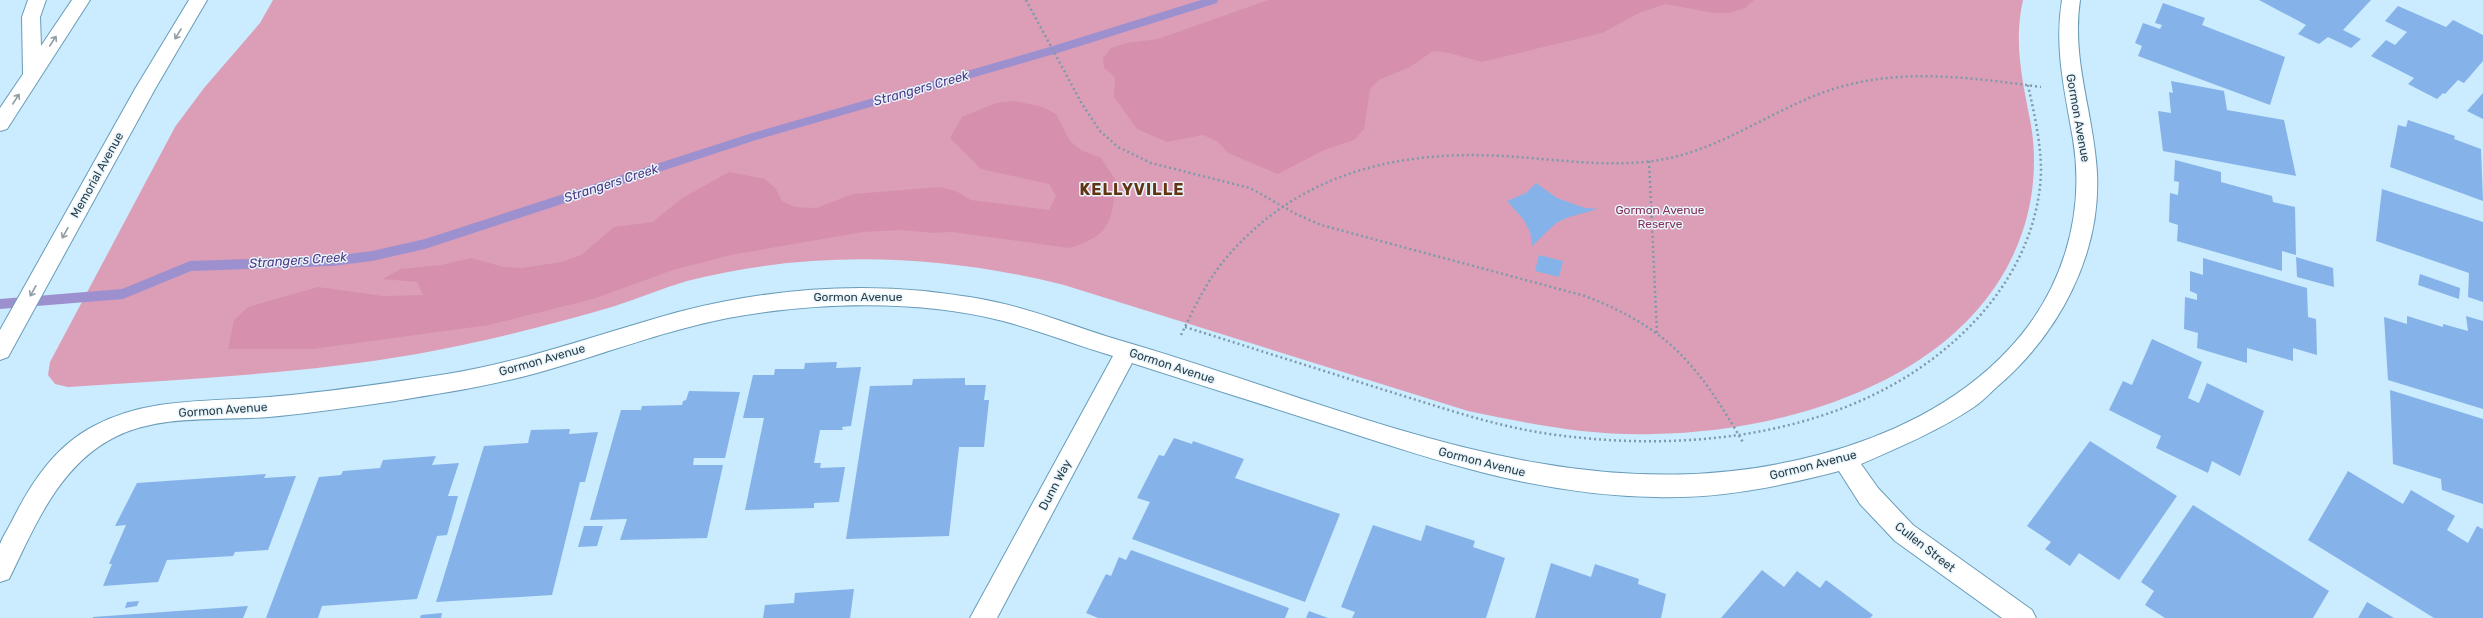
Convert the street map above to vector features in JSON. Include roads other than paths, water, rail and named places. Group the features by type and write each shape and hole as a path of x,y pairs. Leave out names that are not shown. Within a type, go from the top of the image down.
{"street":[{"path":"32,74 31,17 37,0"},
{"path":"0,124 81,0"},
{"name":"Memorial Avenue","path":"1,350 51,256 198,0"},
{"name":"Gormon Avenue","path":"0,571 49,477 65,459 105,431 145,416 292,405 452,382 516,368 713,312 806,298 864,295 906,297 955,302 1002,312 1460,458 1532,475 1592,484 1658,487 1724,483 1780,475 1844,459 1906,435 1947,413 1988,383 2022,351 2048,318 2067,281 2080,244 2086,200 2085,155 2066,45 2068,17 2072,0"},
{"name":"Dunn Way","path":"983,618 1127,351"},
{"name":"Cullen Street","path":"1844,459 1869,496 1904,533 2023,618"}],"waterway":[{"name":"Strangers Creek","path":"0,304 123,294 190,266 332,261 372,256 425,244 753,137 1057,49 1213,0"}],"district":[{"name":"KELLYVILLE","path":"1132,189"}],"park label":[{"name":"Gormon Avenue Reserve","path":"1660,217"}]}
